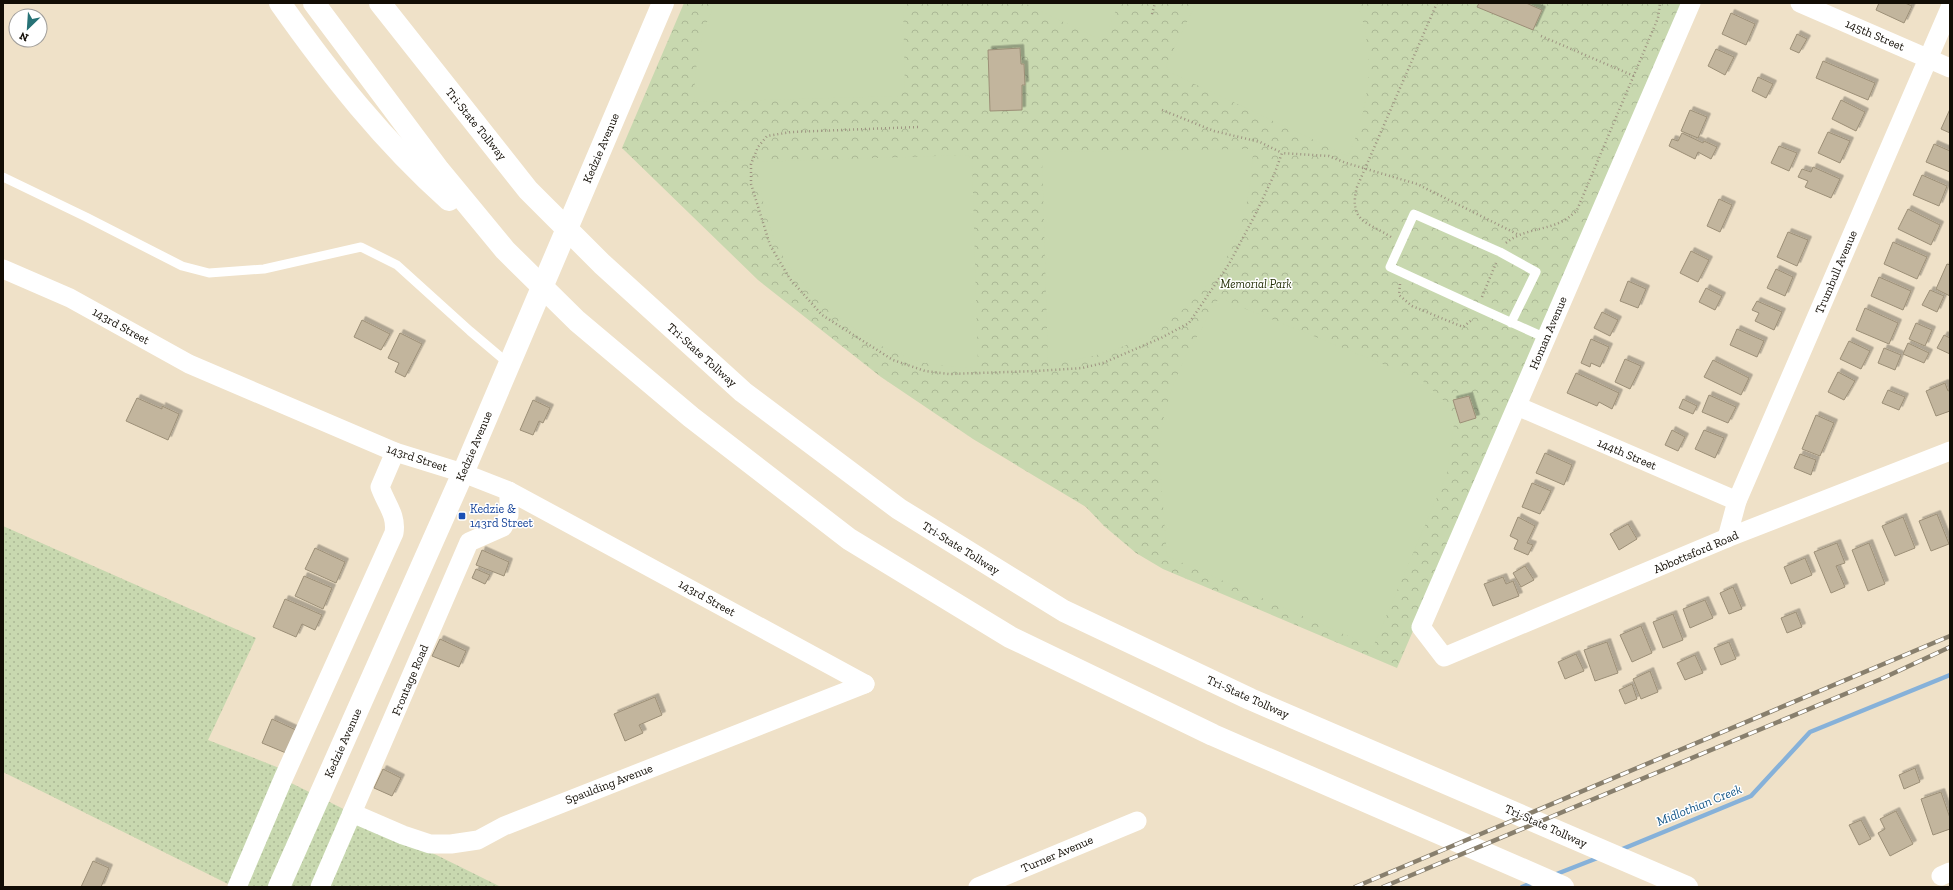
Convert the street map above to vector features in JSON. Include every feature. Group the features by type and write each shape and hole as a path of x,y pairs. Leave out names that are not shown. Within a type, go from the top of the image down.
{"main road":[{"path":"280,3 344,90 373,125 437,190 505,250 576,321 692,417 849,539 1010,637 1213,735 1563,887"},
{"path":"314,3 434,164 505,250"},
{"name":"Kedzie Avenue","path":"279,887 463,473 663,3"},
{"name":"Tri-State Tollway","path":"381,4 528,190 602,264 742,392 900,509 1057,607 1250,699 1687,887"}],"street":[{"name":"Homan Avenue","path":"1444,657 1421,628 1690,3"},
{"name":"145th Street","path":"1800,3 1950,68"},
{"name":"Trumbull Avenue","path":"1727,538 1737,501 1950,8"},
{"name":"143rd Street","path":"3,269 70,298 189,364 394,452 463,473 509,491 865,684"},
{"name":"144th Street","path":"1517,406 1737,501"},
{"name":"Abbottsford Road","path":"1444,657 1727,538 1950,451"},
{"path":"237,887 283,779 394,533 396,524 393,512 384,498 380,487 394,452"},
{"name":"Frontage Road","path":"320,887 469,542 503,527 509,515 509,491"},
{"name":"Spaulding Avenue","path":"352,813 403,835 430,844 451,844 478,840 504,826 865,684"},
{"name":"Turner Avenue","path":"978,887 1137,821"}],"lane":[{"path":"3,177 182,266 209,273 264,269 361,247 397,265 509,364"},
{"path":"1511,323 1536,272 1500,252 1414,214 1390,267 1477,308 1511,323 1546,338"}],"path":[{"path":"1152,14 1155,3"},
{"path":"1400,244 1388,235 1362,221 1356,210 1355,198 1365,169 1437,3"},
{"path":"1404,274 1399,287 1399,295 1412,306 1463,327 1473,319 1500,252 1507,243 1519,235 1561,223 1577,210 1658,18 1660,3"},
{"path":"1541,36 1634,76"},
{"path":"1162,110 1214,131 1260,142 1282,152 1329,156 1365,169 1417,184 1519,235"},
{"path":"918,127 791,132 767,136 758,147 751,164 751,184 770,245 790,279 822,315 893,360 925,370 949,374 1037,371 1089,366 1103,363 1118,357 1190,323 1229,264 1258,209 1274,175 1282,152"}],"green space":[{"name":"Memorial Park","path":"684,3 1684,3 1397,668 1163,569 1136,553 1104,526 1086,507 973,439 881,377 758,280 622,148"},
{"path":"715,3 903,3 905,90 900,96 694,102 695,75 699,51 705,28"},
{"path":"1024,3 1119,3 1107,32 1103,37 1097,38"},
{"path":"1196,3 1357,3 1367,41 1368,80 1366,100 1361,119 1348,156 1169,72 1166,65"},
{"path":"1253,149 1248,196 1243,219 1235,241 1213,278 1199,295 1165,324 1127,345 1093,356 1048,363 1042,157 1047,152"},
{"path":"967,155 972,159 978,367 956,367 919,361 902,356 886,348 855,329 838,316 808,288 783,256 772,234 760,186 757,162"},
{"path":"1219,298 1422,380 1446,403 1454,424 1447,474 1373,647 1167,556 1159,454 1162,424 1171,391 1183,361"},
{"path":"3,526 256,638 208,740 287,771 283,779 501,887 234,887 3,772"}],"building":[{"path":"1479,3 1526,3 1542,10 1533,30 1477,7"},
{"path":"1879,3 1905,3 1912,6 1904,23 1876,10"},
{"path":"1731,13 1755,24 1746,45 1722,34"},
{"path":"1797,34 1807,39 1799,53 1790,49"},
{"path":"1020,48 1021,64 1024,64 1025,85 1022,85 1022,110 990,111 988,50"},
{"path":"1716,49 1734,57 1725,75 1708,66"},
{"path":"1823,61 1875,83 1868,100 1816,78"},
{"path":"1758,77 1773,84 1766,98 1752,91"},
{"path":"1841,100 1865,112 1856,131 1832,119"},
{"path":"1950,109 1950,133 1941,129"},
{"path":"1690,110 1707,117 1698,138 1681,131"},
{"path":"1828,132 1850,141 1840,163 1818,153"},
{"path":"1682,133 1703,143 1704,141 1717,147 1711,159 1698,152 1695,159 1669,146 1672,139 1678,141"},
{"path":"1934,144 1950,151 1950,172 1926,162"},
{"path":"1779,146 1797,153 1789,171 1771,163"},
{"path":"1813,167 1840,179 1831,198 1805,187 1808,181 1798,177 1802,169 1811,172"},
{"path":"1922,175 1947,186 1939,206 1913,195"},
{"path":"1719,199 1732,205 1720,232 1707,226"},
{"path":"1908,209 1940,225 1931,245 1898,229"},
{"path":"1788,232 1808,240 1797,266 1777,257"},
{"path":"1893,242 1927,257 1917,279 1884,264"},
{"path":"1691,251 1709,260 1698,282 1680,273"},
{"path":"1947,264 1950,265 1950,296 1936,289"},
{"path":"1776,269 1793,277 1785,296 1767,288"},
{"path":"1879,277 1911,291 1903,310 1871,296"},
{"path":"1628,281 1646,289 1638,308 1620,301"},
{"path":"1706,288 1722,296 1715,310 1699,302"},
{"path":"1930,290 1944,296 1937,312 1922,305"},
{"path":"1757,301 1782,312 1774,330 1755,321 1759,313 1752,310"},
{"path":"1865,308 1898,323 1889,344 1856,330"},
{"path":"1602,312 1618,320 1610,336 1594,328"},
{"path":"362,320 390,334 381,350 354,337"},
{"path":"1916,323 1932,330 1925,346 1909,339"},
{"path":"1737,329 1764,341 1757,357 1730,345"},
{"path":"400,333 422,344 405,377 395,372 399,363 388,358"},
{"path":"1944,335 1950,338 1950,354 1937,348"},
{"path":"1591,339 1609,347 1600,367 1591,363 1590,367 1581,363"},
{"path":"1849,341 1870,351 1861,369 1840,359"},
{"path":"1908,343 1929,353 1924,363 1903,354"},
{"path":"1884,348 1901,355 1895,370 1878,363"},
{"path":"1625,359 1641,366 1630,389 1615,382"},
{"path":"1713,360 1749,378 1741,395 1704,377"},
{"path":"1838,372 1855,381 1844,400 1828,392"},
{"path":"1576,373 1619,393 1612,409 1599,402 1597,406 1567,393"},
{"path":"1945,383 1948,391 1950,390 1950,411 1936,416 1926,391"},
{"path":"1888,390 1905,397 1899,410 1882,403"},
{"path":"1709,395 1736,407 1728,423 1702,412"},
{"path":"1469,396 1476,418 1460,423 1453,400"},
{"path":"137,398 162,409 162,406 179,414 168,440 126,421"},
{"path":"1683,399 1697,406 1693,414 1679,408"},
{"path":"533,400 550,408 543,423 539,421 533,435 520,430"},
{"path":"1816,415 1834,423 1820,456 1802,449"},
{"path":"1672,430 1685,437 1678,451 1665,445"},
{"path":"1704,430 1724,438 1715,458 1695,449"},
{"path":"1545,453 1572,465 1564,485 1536,473"},
{"path":"1800,454 1816,460 1811,475 1794,468"},
{"path":"1532,483 1551,491 1540,514 1522,507"},
{"path":"1937,514 1949,544 1931,551 1919,521"},
{"path":"1518,517 1535,526 1527,543 1533,545 1528,555 1514,549 1518,540 1510,536"},
{"path":"1903,517 1915,548 1895,556 1882,526"},
{"path":"1628,524 1637,539 1619,550 1610,534"},
{"path":"1837,543 1845,563 1836,566 1845,587 1831,593 1814,552"},
{"path":"1869,543 1885,584 1868,591 1852,550"},
{"path":"315,548 345,562 336,583 305,569"},
{"path":"482,550 509,562 504,576 476,565"},
{"path":"1805,558 1812,575 1791,584 1784,567"},
{"path":"1525,566 1534,580 1521,587 1513,573"},
{"path":"476,569 490,575 485,584 472,578"},
{"path":"304,576 332,588 323,609 295,596"},
{"path":"1503,577 1506,584 1513,581 1519,596 1493,606 1484,584"},
{"path":"1733,587 1742,609 1729,614 1720,593"},
{"path":"285,599 322,615 315,630 302,624 296,637 273,627"},
{"path":"1705,600 1713,618 1690,628 1683,609"},
{"path":"1796,612 1802,627 1787,633 1781,618"},
{"path":"1673,614 1683,640 1663,648 1653,622"},
{"path":"1641,626 1652,653 1632,662 1620,635"},
{"path":"440,639 466,651 459,667 432,656"},
{"path":"1607,642 1618,673 1595,681 1584,650"},
{"path":"1729,642 1736,659 1721,665 1714,648"},
{"path":"1576,654 1584,671 1565,679 1558,662"},
{"path":"1695,655 1703,673 1685,680 1677,663"},
{"path":"1650,671 1658,692 1641,699 1633,679"},
{"path":"1632,684 1637,699 1625,704 1619,690"},
{"path":"655,697 662,715 639,725 643,733 625,741 614,714"},
{"path":"272,719 296,730 286,753 262,743"},
{"path":"1915,768 1920,782 1904,789 1899,775"},
{"path":"383,769 401,778 392,796 374,788"},
{"path":"1941,792 1950,818 1950,829 1933,835 1921,799"},
{"path":"1896,811 1913,844 1890,856 1878,833 1885,829 1880,819"},
{"path":"1861,820 1871,839 1859,845 1849,825"},
{"path":"93,861 109,868 101,887 81,887"}],"waterway":[{"name":"Midlothian Creek","path":"1620,850 1751,796 1810,732 1950,675"},
{"name":"Midlothian Creek","path":"1554,875 1600,857"},
{"name":"Midlothian Creek","path":"1522,887 1534,882"}],"railway":[{"path":"1355,887 1950,636"},
{"path":"1383,887 1881,679 1950,647"}],"place":[{"name":"Kedzie & 143rd Street","path":"462,516"}]}
